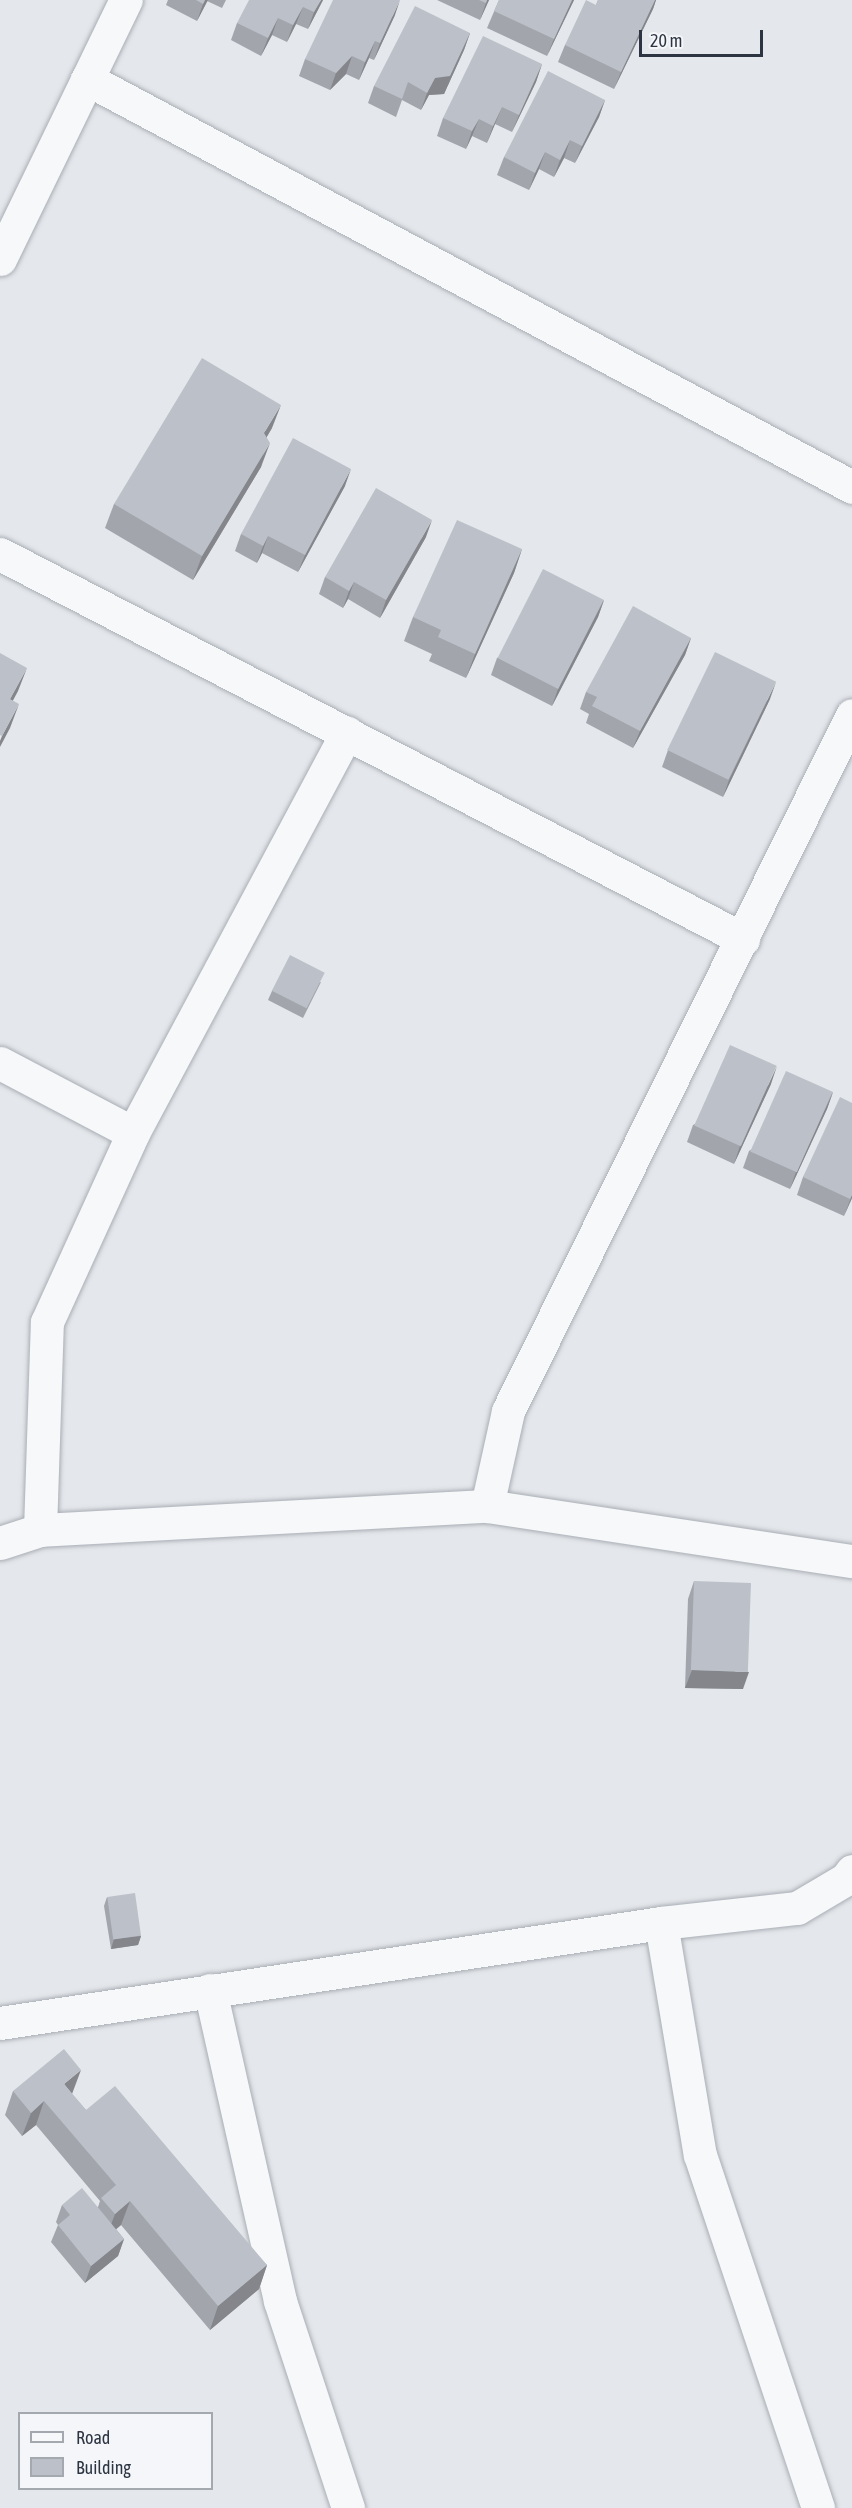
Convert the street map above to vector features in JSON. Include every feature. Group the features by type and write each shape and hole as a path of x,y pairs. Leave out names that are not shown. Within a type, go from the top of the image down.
{"street":[{"path":"0,259 126,0"},
{"path":"87,79 852,487"},
{"path":"0,554 743,939"},
{"path":"487,1506 508,1411 852,715"},
{"path":"40,1530 47,1322 133,1133 347,733"},
{"path":"0,1063 133,1133"},
{"path":"0,1543 40,1530 487,1506 852,1561"},
{"path":"0,2023 661,1923 797,1908 846,1879 852,1871"},
{"path":"661,1923 700,2155 818,2508"},
{"path":"210,1990 280,2301 348,2508"}],"building":[{"path":"249,0 321,0 314,12 303,7 293,25 278,18 268,38 237,23"},
{"path":"333,0 400,0 380,43 375,41 365,62 352,56 336,73 305,59"},
{"path":"499,0 572,0 554,39 494,11"},
{"path":"586,0 596,5 598,0 655,0 621,72 565,45"},
{"path":"415,6 470,33 450,76 435,78 427,93 408,82 402,99 374,86"},
{"path":"483,36 542,64 519,115 502,107 493,126 479,119 472,131 443,118"},
{"path":"548,71 605,100 582,146 570,140 560,160 545,152 535,173 504,157"},
{"path":"202,358 281,405 264,433 270,443 202,556 114,504"},
{"path":"293,438 351,469 305,555 268,536 263,546 241,534"},
{"path":"376,488 432,520 386,600 354,582 349,591 325,577"},
{"path":"457,520 522,549 475,654 438,637 441,630 413,617"},
{"path":"543,569 604,600 558,689 498,658"},
{"path":"633,606 691,638 640,731 592,706 597,697 586,692"},
{"path":"715,652 776,682 728,780 667,750"},
{"path":"0,653 27,668 10,699 19,704 2,736 0,735"},
{"path":"290,955 325,973 307,1008 272,991"},
{"path":"730,1045 777,1066 741,1146 694,1125"},
{"path":"786,1071 833,1092 797,1172 750,1151"},
{"path":"840,1097 852,1103 852,1195 850,1199 803,1177"},
{"path":"694,1581 751,1583 748,1672 691,1670"},
{"path":"135,1893 141,1936 113,1939 107,1897"},
{"path":"64,2049 81,2070 64,2084 86,2110 115,2086 267,2265 218,2306 130,2201 115,2214 101,2198 116,2185 44,2101 31,2113 13,2091"},
{"path":"82,2188 124,2239 91,2266 58,2225 70,2215 62,2205"}]}
